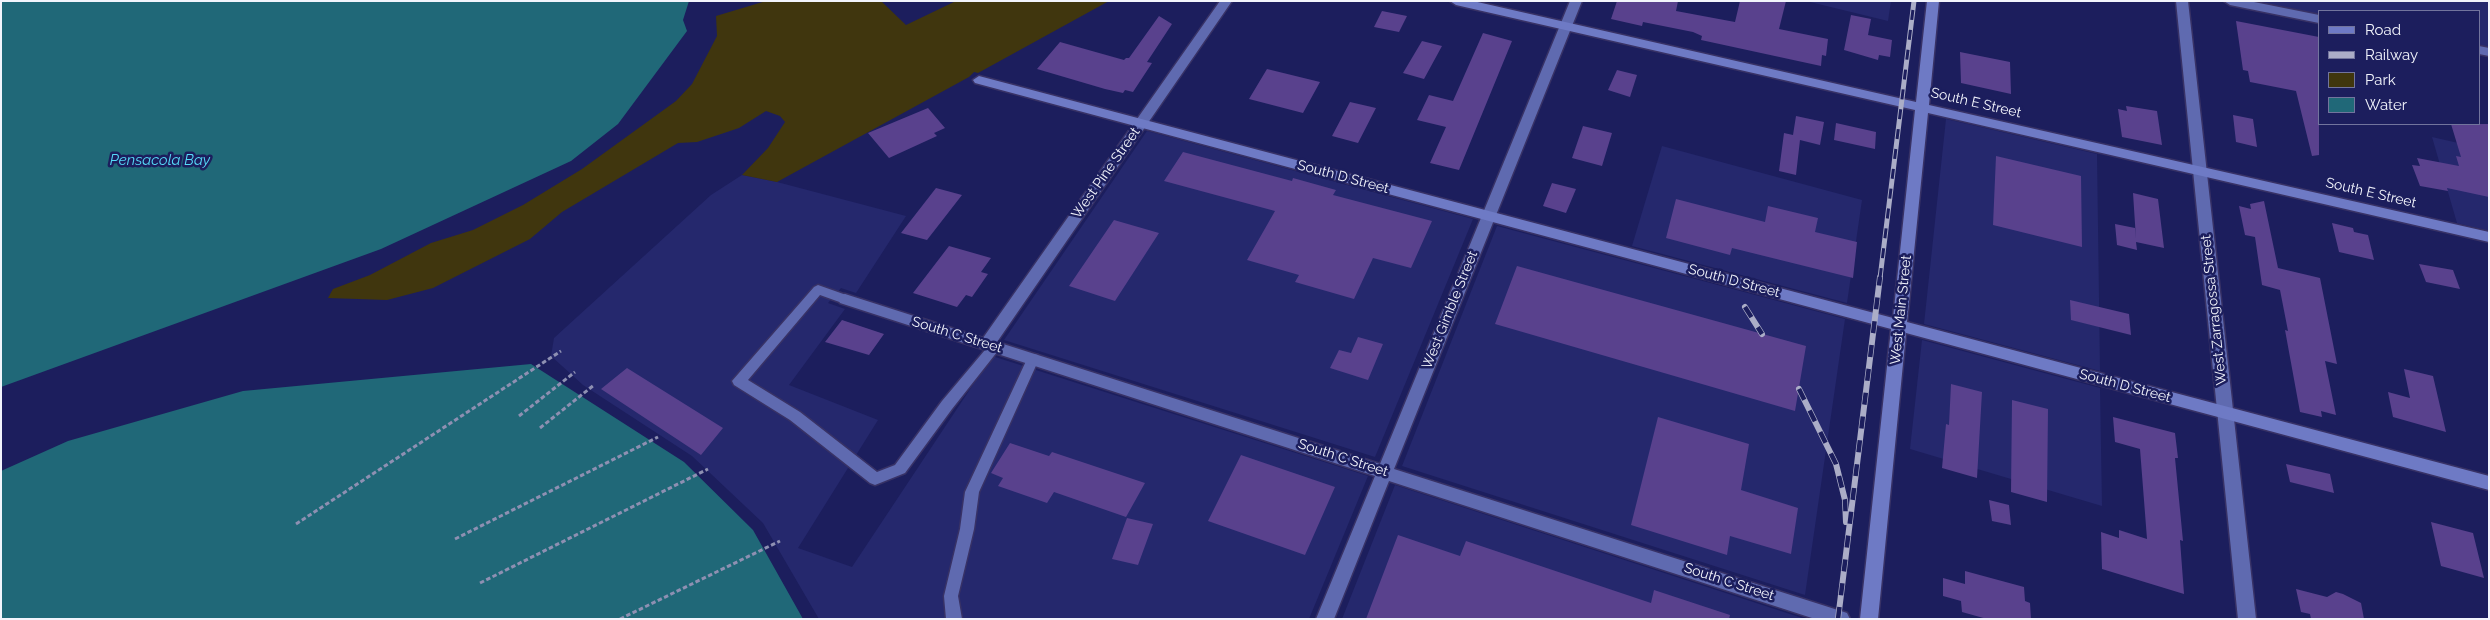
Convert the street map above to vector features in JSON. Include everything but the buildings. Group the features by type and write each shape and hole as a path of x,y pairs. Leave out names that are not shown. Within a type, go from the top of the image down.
{"street":[{"name":"West Pine Street","path":"991,345 1226,1"},
{"name":"South E Street","path":"1456,1 2489,237"},
{"name":"West Gimble Street","path":"1325,619 1576,1"},
{"name":"West Main Street","path":"1869,619 1933,1"},
{"name":"West Zarragossa Street","path":"2182,1 2247,619"},
{"path":"2230,1 2318,19"},
{"name":"South D Street","path":"979,80 2489,483"},
{"name":"South C Street","path":"845,300 1385,471 1840,619"}],"lane":[{"path":"845,300 818,290 739,381 795,416 876,479 900,469 991,345"},
{"path":"954,619 951,596 967,529 972,492 1032,359"}],"path":[{"path":"296,524 561,351"},
{"path":"520,416 575,372"},
{"path":"540,428 594,385"},
{"path":"455,539 658,437"},
{"path":"480,583 708,469"},
{"path":"620,619 780,541"}],"shaded area":[{"path":"1806,1 1891,1 1888,21"},
{"path":"2254,1 2489,1 2489,47 2480,46 2480,10 2318,10 2318,14"},
{"path":"1946,119 2097,154 2100,371 1924,324"},
{"path":"1147,131 1473,219 1375,457 1004,340"},
{"path":"2432,137 2489,150 2489,231 2457,223"},
{"path":"1662,146 1862,200 1847,303 1632,246"},
{"path":"742,175 777,182 906,216 856,293 841,288 828,303 845,309 789,385 878,420 798,548 852,567 992,356 1368,476 1309,619 819,619 763,523 692,456 583,385 551,356 554,338 711,195"},
{"path":"1497,226 1845,319 1805,595 1402,466"},
{"path":"1922,340 2100,388 2102,506 1910,449"},
{"path":"1395,485 1802,618 1802,619 1342,619"}],"green space":[{"path":"766,1 881,1 906,25 956,1 1109,1 978,73 974,72 969,77 777,182 742,175 768,148 785,122 780,116 766,111 739,128 697,142 678,143 562,212 530,239 433,288 387,300 328,298 333,289 370,275 431,243 473,230 523,205 582,169 676,101 692,84 717,36 716,16"}],"water":[{"name":"Pensacola Bay","path":"1,1 689,1 683,20 687,31 618,124 571,161 381,249 1,387"},
{"path":"531,364 684,462 753,530 803,619 1,619 1,471 68,441 243,391"}],"railway":[{"path":"1880,278 1914,1"},
{"path":"1838,619 1880,277"},
{"path":"1745,307 1762,334"},
{"path":"1799,389 1836,464 1845,500 1846,522"}]}
